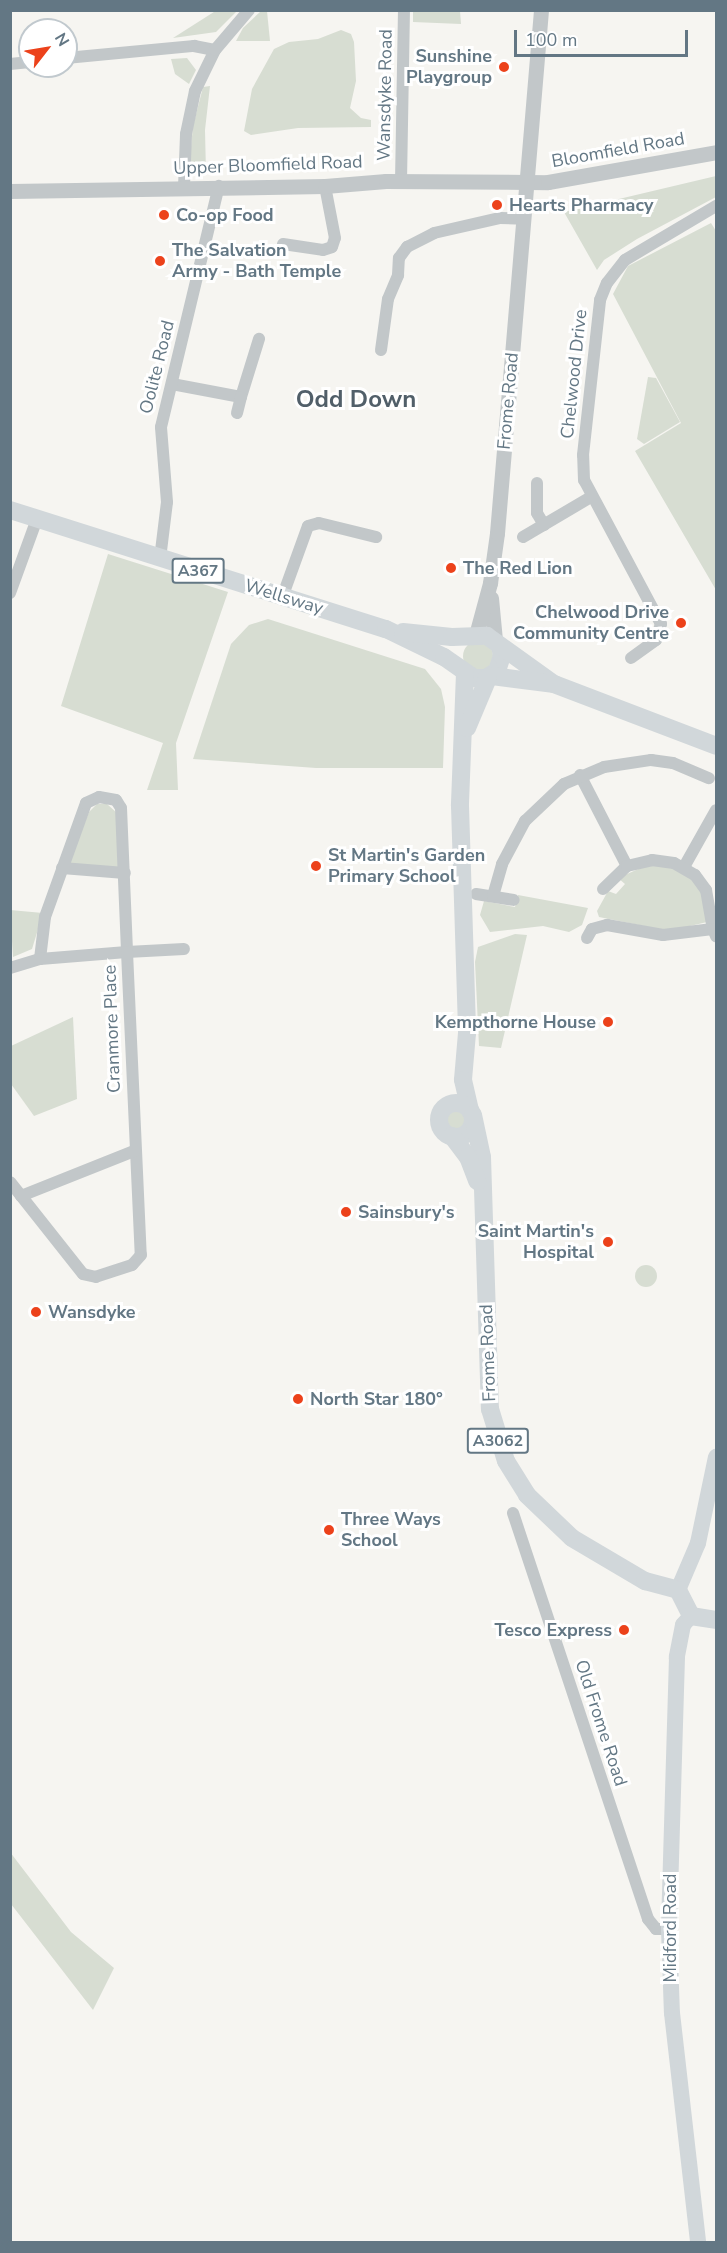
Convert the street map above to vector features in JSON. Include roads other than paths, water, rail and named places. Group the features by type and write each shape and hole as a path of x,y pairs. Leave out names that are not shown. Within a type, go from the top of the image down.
{"main road":[{"name":"Wellsway","path":"10,510 386,629 474,678 490,677 554,684 717,746"},
{"name":"Wellsway","path":"386,629 472,636 497,643 554,684"},
{"path":"463,671 458,654 472,636"},
{"path":"490,677 501,665 497,643"},
{"name":"Frome Road","path":"463,671 460,806 467,1043 464,1087 482,1157 490,1409 506,1461 527,1495 572,1538 645,1581 678,1590"},
{"name":"Frome Road","path":"463,739 490,677"},
{"name":"Frome Road","path":"467,1043 447,1106 439,1120 443,1130 452,1136 471,1163 482,1200"},
{"path":"447,1106 462,1104 472,1113 470,1130 462,1136 452,1136"},
{"path":"717,1457 698,1543 686,1578 678,1590 691,1616 717,1620"},
{"name":"Midford Road","path":"691,1616 683,1625 677,1657 669,1929 672,2013 698,2242"}],"street":[{"path":"184,187 189,113 215,50 249,10"},
{"name":"Wansdyke Road","path":"401,181 404,10"},
{"name":"Frome Road","path":"497,643 490,583 541,10"},
{"path":"78,57 194,46 215,50"},
{"name":"Bloomfield Road","path":"527,183 583,177 717,152"},
{"name":"Upper Bloomfield Road","path":"10,191 325,186 401,181 527,183"},
{"name":"Oolite Road","path":"159,559 167,502 161,427 219,186"},
{"path":"283,244 323,250 332,247 335,237 325,186"},
{"name":"Chelwood Drive","path":"631,658 656,640 661,624 591,497 582,468 597,320 603,292 618,268 641,248 717,206"},
{"path":"381,350 388,298 398,275 399,258 407,247 434,233 500,218 523,219"},
{"path":"237,413 259,339"},
{"path":"172,384 241,398"},
{"path":"537,483 537,513 544,525"},
{"path":"523,537 591,497"},
{"path":"10,593 37,519"},
{"path":"283,595 308,526 319,523 376,537"},
{"name":"Frome Road","path":"472,636 490,583"},
{"path":"493,896 502,864 525,820 550,795 580,775 603,767 651,760 673,763 709,778"},
{"path":"580,775 627,866"},
{"path":"40,959 45,917 86,803 109,797 121,808 126,952 184,949"},
{"path":"684,867 717,810"},
{"path":"587,938 592,930 607,925 670,935 715,933 706,890 684,867 652,860 627,866 603,889"},
{"path":"62,868 124,873"},
{"path":"476,894 514,900"},
{"name":"Cranmore Place","path":"10,968 40,959 126,952 134,1151 142,1248 132,1265 96,1277 83,1274 10,1182"},
{"path":"21,1196 134,1151"},
{"name":"Old Frome Road","path":"513,1513 648,1919 656,1929 669,1929"}],"place":[{"name":"Sunshine Playgroup","path":"504,67"},
{"name":"Hearts Pharmacy","path":"497,205"},
{"name":"Co-op Food","path":"164,215"},
{"name":"The Salvation Army - Bath Temple","path":"160,261"},
{"name":"The Red Lion","path":"451,568"},
{"name":"Chelwood Drive Community Centre","path":"681,623"},
{"name":"St Martin's Garden Primary School","path":"316,866"},
{"name":"Kempthorne House","path":"608,1022"},
{"name":"Sainsbury's","path":"346,1212"},
{"name":"Saint Martin's Hospital","path":"608,1242"},
{"name":"Wansdyke","path":"36,1312"},
{"name":"North Star 180°","path":"298,1399"},
{"name":"Three Ways School","path":"329,1530"},
{"name":"Tesco Express","path":"624,1630"}],"district":[{"name":"Odd Down","path":"356,400"}]}
